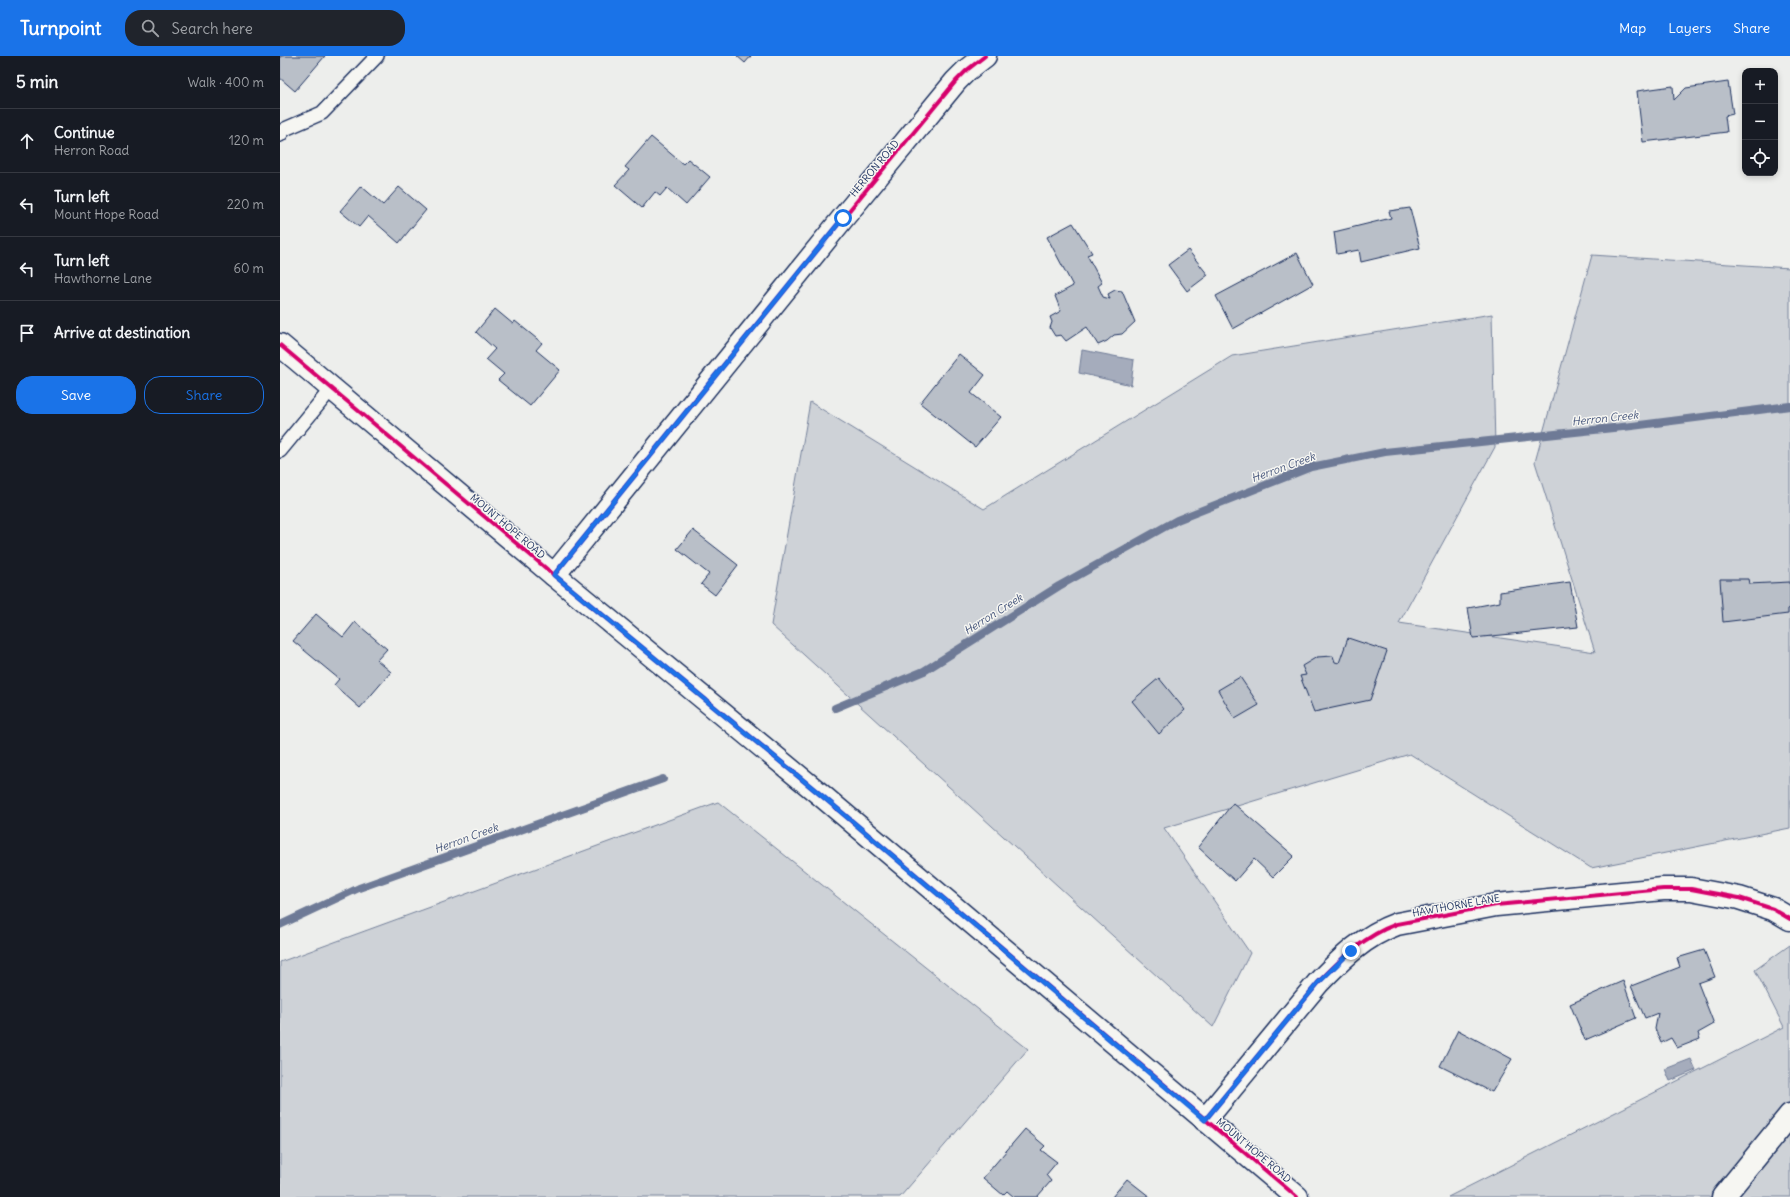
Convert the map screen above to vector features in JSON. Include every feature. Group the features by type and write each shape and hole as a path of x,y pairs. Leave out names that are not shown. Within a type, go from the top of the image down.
{"street":[{"name":"HERRON ROAD","path":"554,575 956,81 967,70 986,56"},
{"name":"MOUNT HOPE ROAD","path":"280,345 554,575 827,800 1297,1197"},
{"name":"HAWTHORNE LANE","path":"1205,1120 1335,965 1368,937 1382,929 1397,924 1496,905 1663,889 1691,889 1739,898 1773,909 1790,919"},
{"path":"1723,1197 1790,1116"}],"lane":[{"path":"280,135 285,129 322,113 377,56"},
{"path":"280,451 332,388"}],"shaded area":[{"path":"1592,255 1790,268 1790,828 1591,868 1410,754 1164,828 1250,953 1213,1027 771,625 810,402 984,509 1232,356 1492,314 1495,447 1399,623 1595,652 1535,462"},
{"path":"718,802 1028,1049 900,1197 280,1197 280,962"},
{"path":"1790,945 1790,1197 1448,1197 1784,1027 1755,970"}],"water":[{"path":"1082,350 1134,360 1131,385 1079,373"},
{"path":"1691,1059 1696,1070 1670,1081 1665,1069"}],"building":[{"path":"280,56 325,56 295,91 280,78"},
{"path":"737,56 751,56 745,63"},
{"path":"1728,82 1733,114 1725,116 1727,132 1643,142 1637,91 1673,86 1674,100 1686,88"},
{"path":"651,137 683,164 688,159 710,177 686,205 667,188 660,196 655,192 642,208 615,185 629,170 625,167"},
{"path":"361,186 383,205 399,187 426,210 399,243 368,216 359,227 340,211"},
{"path":"1410,208 1420,248 1361,262 1359,250 1337,254 1334,232 1391,218 1389,211"},
{"path":"1073,223 1092,253 1087,255 1102,283 1098,286 1103,297 1110,299 1108,294 1115,290 1122,291 1135,322 1122,334 1114,335 1107,341 1098,345 1087,327 1066,341 1061,335 1055,336 1050,328 1052,322 1050,317 1061,311 1055,296 1073,286 1047,237"},
{"path":"1188,250 1208,275 1187,291 1168,265"},
{"path":"1297,253 1313,284 1233,329 1216,296"},
{"path":"495,309 513,324 515,321 542,343 536,350 560,370 530,406 498,380 504,374 486,359 495,349 476,332"},
{"path":"959,354 985,375 971,393 1001,417 975,447 920,403"},
{"path":"693,530 738,565 715,595 701,584 709,574 677,549"},
{"path":"1720,579 1748,579 1749,584 1790,582 1790,608 1788,609 1788,614 1723,622"},
{"path":"1570,582 1578,627 1473,638 1468,608 1500,602 1500,592"},
{"path":"316,614 343,637 355,622 387,649 377,660 391,672 360,708 334,685 339,679 293,641"},
{"path":"1348,638 1387,651 1370,700 1314,712 1300,676 1306,675 1302,666 1317,657 1333,656 1335,662 1339,663"},
{"path":"1240,677 1259,705 1235,719 1218,690"},
{"path":"1159,678 1185,710 1159,734 1132,701"},
{"path":"1233,803 1294,856 1273,877 1254,859 1235,881 1198,847"},
{"path":"1704,950 1715,977 1698,983 1714,1024 1698,1033 1700,1039 1677,1048 1671,1038 1661,1043 1655,1029 1658,1013 1645,1018 1631,986 1680,967 1677,958"},
{"path":"1623,981 1636,1018 1585,1040 1570,1004"},
{"path":"1458,1030 1512,1059 1492,1092 1440,1066"},
{"path":"1025,1129 1045,1146 1041,1150 1057,1162 1046,1175 1051,1181 1037,1197 1014,1197 1007,1191 1003,1195 983,1178"},
{"path":"1127,1179 1150,1197 1112,1197"}],"waterway":[{"name":"Herron Creek","path":"835,708 924,671 1059,586 1177,520 1311,467 1385,452 1632,426 1790,406"},
{"name":"Herron Creek","path":"280,925 359,888 663,779"}],"cycle path":[{"path":"554,575 956,81 985,56"},
{"path":"280,345 554,575 821,795 1297,1197"},
{"path":"1205,1120 1318,983 1364,941 1397,924 1496,905 1663,889 1691,889 1739,898 1773,909 1790,919"}],"route":[{"path":"843,218 554,575 821,795 1205,1120 1318,983 1351,951"}]}
